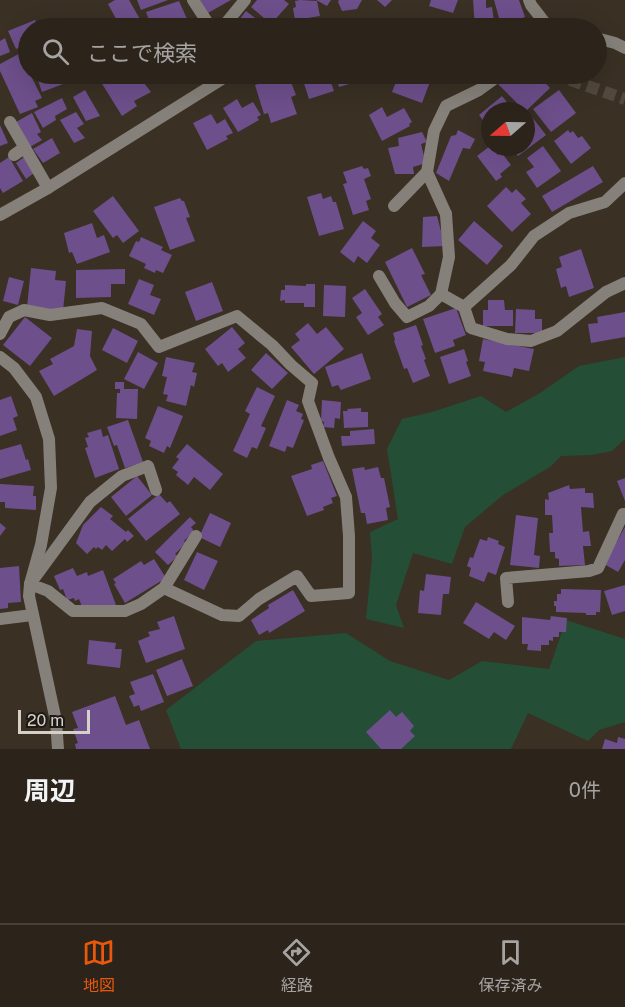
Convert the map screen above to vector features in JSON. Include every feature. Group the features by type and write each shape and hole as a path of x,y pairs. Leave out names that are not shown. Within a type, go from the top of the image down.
{"street":[{"path":"193,0 205,18"},
{"path":"230,18 245,0"},
{"path":"529,0 542,18"},
{"path":"607,41 625,48"},
{"path":"0,215 48,188 209,84"},
{"path":"379,276 395,303 407,317 429,306 441,294 449,257 446,214 427,172 434,131 446,106 487,84"},
{"path":"10,122 19,151 48,188"},
{"path":"394,206 427,172"},
{"path":"464,307 511,265 534,236 569,213 605,202 625,183"},
{"path":"441,294 464,307 471,328 507,339 531,341 557,332 606,292 625,283"},
{"path":"0,334 9,317 24,310 50,315 102,308 141,324 159,347 237,316 312,383 308,401 346,497 349,593 311,596 297,576 259,599 239,616 222,615 164,588"},
{"path":"0,357 14,368 36,397 49,439 51,488 41,544 28,596 56,721 58,749"},
{"path":"30,584 90,502 122,476 148,466 156,490"},
{"path":"508,602 506,578 589,571 598,568 625,514"},
{"path":"30,584 48,591 73,611 125,611 141,604 164,588 196,536"},
{"path":"0,620 32,615"}],"green space":[{"path":"625,357 625,439 612,451 592,455 561,456 550,467 503,495 465,527 452,564 413,553 396,605 404,628 366,619 372,559 370,532 398,519 387,449 402,419 481,396 506,412 540,393 579,366"},
{"path":"566,620 625,639 625,722 599,730 588,741 528,713 511,749 181,749 166,710 256,641 346,633 390,661 449,680 482,661 549,669"}],"building":[{"path":"115,0 129,0 139,18 116,18 108,4"},
{"path":"137,0 168,0 141,10"},
{"path":"200,0 231,0 208,13"},
{"path":"257,0 284,0 289,4 276,18 264,18 251,7"},
{"path":"316,0 331,0 327,6"},
{"path":"339,0 362,0 357,9 342,11"},
{"path":"377,0 392,0 385,7"},
{"path":"431,0 458,0 453,13 429,6"},
{"path":"473,0 486,0 486,8 492,7 494,18 474,18"},
{"path":"494,0 519,0 525,17 499,18"},
{"path":"179,1 187,18 148,18 146,12"},
{"path":"295,1 317,1 320,16 295,18 293,8 296,7"},
{"path":"246,11 255,18 241,18"},
{"path":"18,27 18,48 16,49 8,31"},
{"path":"5,38 10,52 0,56 0,41"},
{"path":"18,54 18,84 35,84 42,98 35,101 38,107 20,114 0,71 0,64"},
{"path":"39,84 63,84 42,92"},
{"path":"102,84 145,84 151,92 134,101 137,106 122,116"},
{"path":"292,84 296,95 291,97 297,114 271,123 268,113 264,114 255,85"},
{"path":"304,84 332,84 334,91 309,99"},
{"path":"395,84 429,84 422,103 392,92"},
{"path":"498,84 546,84 550,88 535,102 516,102"},
{"path":"85,90 100,116 86,121 73,97"},
{"path":"559,90 576,113 551,132 535,112 535,108"},
{"path":"502,96 507,102 495,102"},
{"path":"62,98 67,109 55,116 56,120 43,128 34,112"},
{"path":"237,99 242,108 253,102 261,115 257,117 259,120 238,132 223,108"},
{"path":"382,107 387,117 404,108 412,122 410,126 382,141 369,115"},
{"path":"76,112 84,124 77,128 85,138 74,143 60,120"},
{"path":"32,113 41,132 37,134 42,140 30,147 16,122"},
{"path":"211,114 217,124 225,119 233,133 226,136 228,139 207,150 193,123"},
{"path":"535,121 546,135 535,143"},
{"path":"0,125 8,143 0,146"},
{"path":"458,130 475,139 470,149 463,148 449,181 436,173 451,136 456,135"},
{"path":"568,130 570,133 573,131 578,138 582,136 591,148 571,164 554,141"},
{"path":"422,132 427,142 421,144 423,164 413,167 414,174 395,174 388,148 399,146 398,138"},
{"path":"52,138 60,153 43,163 33,149"},
{"path":"543,146 561,171 537,188 526,172 534,167 527,158 535,156 535,152"},
{"path":"481,153 481,156 504,156 511,165 500,174 502,177 496,181 477,156"},
{"path":"9,157 23,181 3,193 0,188 0,163"},
{"path":"24,157 34,173 26,179 16,163"},
{"path":"362,166 364,169 368,168 371,176 364,179 371,199 366,201 369,210 353,215 343,184 347,183 343,172"},
{"path":"593,166 603,182 552,212 542,196"},
{"path":"506,187 512,193 516,189 526,199 521,203 531,214 512,232 487,206"},
{"path":"321,193 323,199 331,196 333,202 336,202 344,229 319,236 307,197"},
{"path":"113,196 139,231 123,243 117,235 113,238 93,211"},
{"path":"180,198 184,201 190,217 186,218 195,241 170,250 154,207"},
{"path":"437,216 445,246 422,247 423,217"},
{"path":"363,221 376,231 371,238 380,245 367,263 358,256 354,263 340,252"},
{"path":"474,221 503,246 487,265 458,240"},
{"path":"92,223 97,238 104,235 110,252 77,264 72,252 69,253 64,233"},
{"path":"141,237 163,247 161,250 172,255 163,273 156,270 155,273 144,268 146,264 129,256 136,241 139,242"},
{"path":"412,248 425,274 421,275 431,295 407,307 385,262"},
{"path":"581,249 594,288 569,297 566,286 561,288 556,269 562,267 559,257"},
{"path":"31,268 56,271 55,280 66,281 63,311 27,307"},
{"path":"125,269 125,284 111,284 111,297 76,298 76,270"},
{"path":"9,277 24,281 18,305 3,301"},
{"path":"139,279 154,285 150,295 161,299 154,315 128,304"},
{"path":"212,282 223,311 196,321 185,292"},
{"path":"306,284 315,284 315,307 304,307 304,303 280,301 281,290 285,290 285,285 306,286"},
{"path":"324,285 346,286 345,317 323,316"},
{"path":"365,289 382,314 378,317 384,325 368,335 356,317 362,313 352,298"},
{"path":"488,300 504,300 505,310 513,310 513,326 483,326 483,310 488,310"},
{"path":"456,308 466,335 453,340 455,346 435,353 423,319"},
{"path":"516,309 535,310 535,319 542,319 542,333 515,333"},
{"path":"625,312 625,337 591,343 588,324 598,323 597,317"},
{"path":"25,317 52,338 30,366 3,345"},
{"path":"308,323 317,334 326,327 344,349 314,374 291,347 300,340 295,334"},
{"path":"416,325 430,376 413,383 407,368 404,369 393,333"},
{"path":"232,327 245,343 238,349 246,358 228,372 222,363 218,366 205,349"},
{"path":"113,328 138,341 127,363 102,350"},
{"path":"77,329 92,331 90,356 97,370 54,396 39,371 53,364 50,359 74,346"},
{"path":"483,339 534,349 529,371 514,368 512,377 483,371 485,362 479,361"},
{"path":"464,349 471,376 449,384 440,357"},
{"path":"138,352 158,363 144,389 124,379"},
{"path":"266,353 288,373 272,389 251,370"},
{"path":"362,353 371,379 341,390 338,385 332,387 325,367"},
{"path":"166,357 195,363 192,372 197,373 194,387 191,385 186,406 166,401 168,395 163,394 167,377 162,376"},
{"path":"115,382 124,382 124,389 138,389 137,419 116,418 117,393 120,393 120,389 115,389"},
{"path":"257,387 275,396 261,426 266,428 257,449 252,447 247,458 233,451 250,414 245,411"},
{"path":"11,396 18,416 13,418 17,430 0,436 0,400"},
{"path":"287,400 299,405 296,411 303,414 301,419 304,420 293,448 287,446 285,452 269,446"},
{"path":"322,400 341,402 340,419 335,418 334,428 323,427"},
{"path":"158,406 183,416 170,448 167,446 164,453 149,446 151,441 145,438"},
{"path":"361,408 361,412 368,412 368,427 344,428 343,411"},
{"path":"128,420 143,462 125,468 117,445 114,446 107,427"},
{"path":"101,429 103,437 108,435 119,469 95,478 85,448 88,447 85,438 89,437 87,433"},
{"path":"374,429 375,444 342,446 341,436 350,436 350,431"},
{"path":"21,444 31,470 0,479 0,450"},
{"path":"187,444 223,474 210,490 194,477 188,485 176,475 178,472 172,468 179,459 176,457"},
{"path":"323,461 337,496 331,498 333,503 323,507 324,510 307,516 291,476 312,469 311,465"},
{"path":"364,467 365,470 378,467 381,478 384,478 390,507 386,508 388,520 367,524 365,513 361,513 352,469"},
{"path":"137,476 152,495 126,516 111,497"},
{"path":"625,478 625,501 617,481"},
{"path":"0,484 34,486 33,496 36,496 36,510 5,508 5,502 0,502"},
{"path":"569,485 570,489 585,488 585,493 593,493 594,508 581,507 583,532 589,531 591,546 583,546 585,565 559,566 559,559 555,558 555,552 550,552 549,533 553,533 552,515 545,515 545,499 549,500 548,493"},
{"path":"159,494 167,503 170,501 180,514 146,541 128,519"},
{"path":"101,507 113,516 110,519 134,536 127,542 125,539 112,551 106,545 102,550 94,547 87,554 76,543 83,525"},
{"path":"210,513 231,523 220,547 199,537"},
{"path":"516,515 538,518 534,555 540,556 539,568 510,565"},
{"path":"190,517 196,523 191,527 194,531 175,554 178,556 168,565 155,552"},
{"path":"0,523 6,528 0,536"},
{"path":"625,527 625,560 618,572 604,564"},
{"path":"488,537 499,541 498,544 505,547 496,575 488,572 484,582 469,576 471,568 467,566 470,557 473,558 480,539 487,541"},
{"path":"197,552 218,561 204,590 184,580"},
{"path":"154,559 166,578 125,603 113,579 141,561 144,565"},
{"path":"19,566 21,602 8,603 8,608 0,609 0,568"},
{"path":"73,568 77,576 87,572 88,576 103,570 116,605 102,610 83,609 79,599 67,600 54,576"},
{"path":"426,574 451,577 449,594 443,594 441,615 418,613 420,590 424,591"},
{"path":"625,585 625,611 612,615 604,591"},
{"path":"561,589 601,590 600,612 596,612 596,615 586,615 586,613 556,612 554,601 557,601 557,594 561,594"},
{"path":"293,590 305,611 269,633 268,630 259,635 251,620 269,608 268,605"},
{"path":"476,602 515,626 506,640 494,632 489,639 463,623"},
{"path":"174,616 185,649 146,663 138,641 150,636 148,632 160,629 157,622"},
{"path":"551,616 567,618 566,632 559,632 559,637 553,637 553,641 549,640 549,645 541,645 541,651 527,650 528,644 522,644 522,617 550,620"},
{"path":"89,640 116,643 115,649 122,649 120,668 87,664"},
{"path":"182,659 193,686 167,696 156,670"},
{"path":"153,674 164,702 141,711 139,705 134,707 129,696 135,694 130,682"},
{"path":"115,696 126,725 139,720 150,749 76,749 75,744 78,743 73,729 78,728 72,712"},
{"path":"390,710 396,717 402,712 414,726 410,731 415,736 401,749 381,749 366,732"},
{"path":"618,737 625,739 625,749 602,749 605,739 617,743"}],"tunnel":[{"path":"582,84 625,99"}]}
